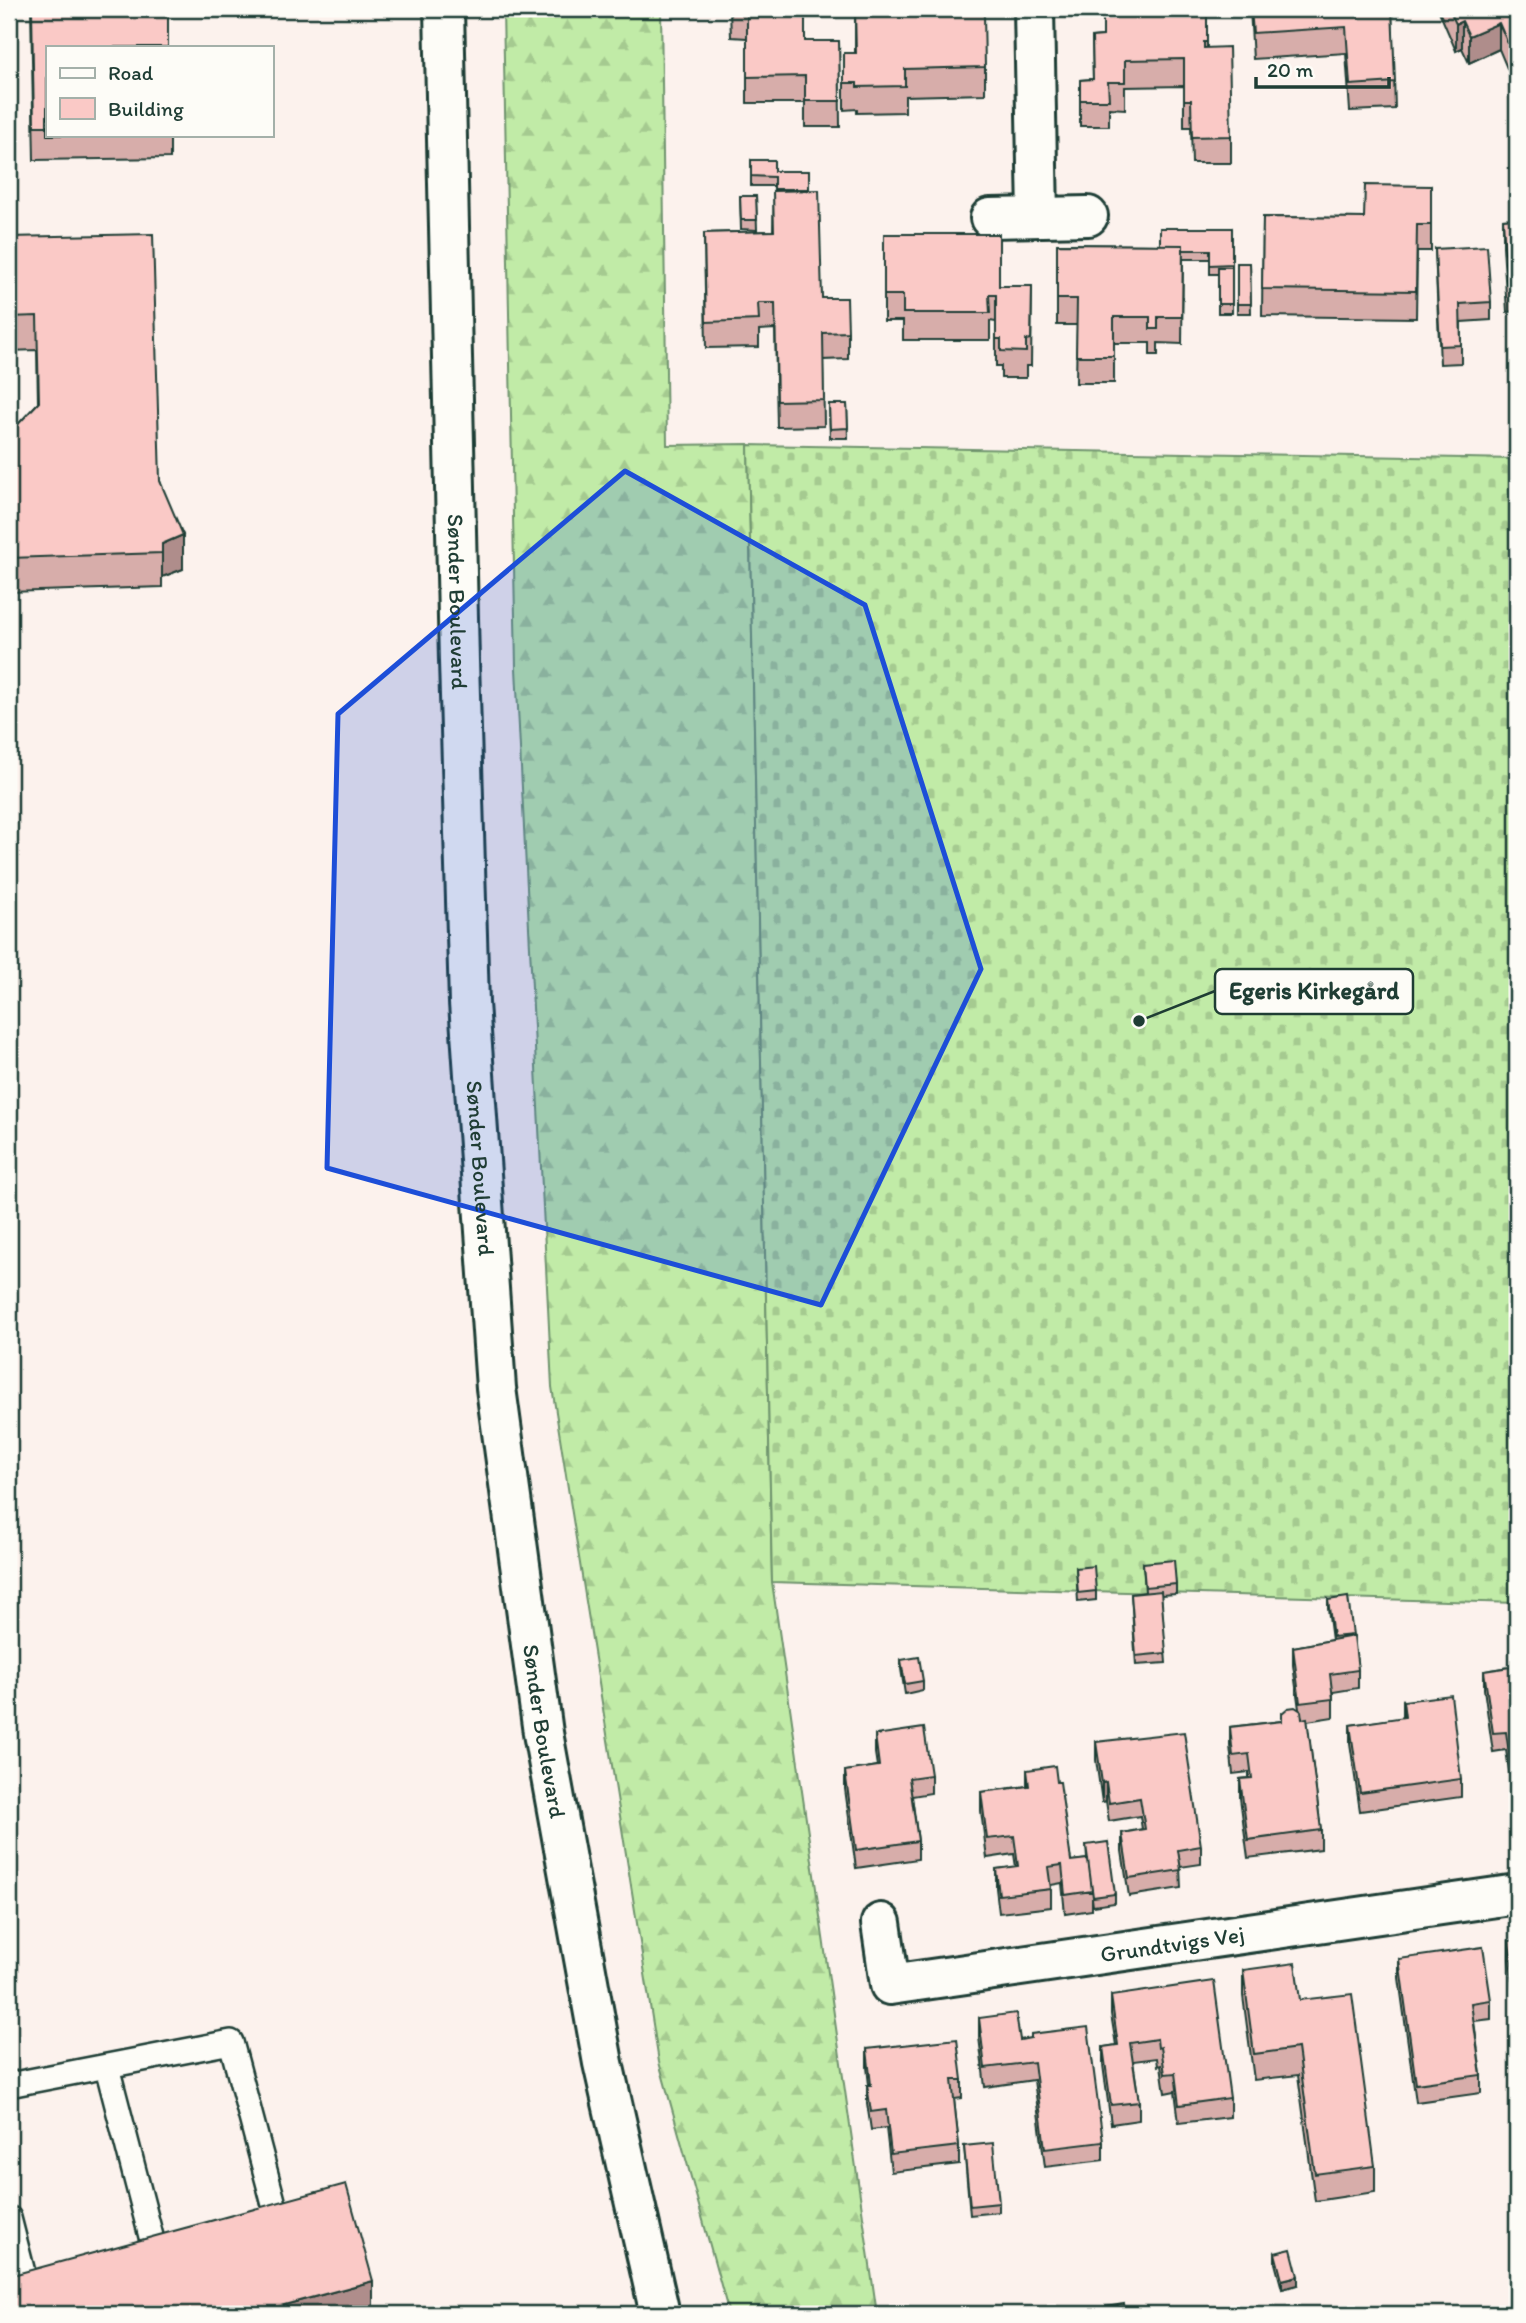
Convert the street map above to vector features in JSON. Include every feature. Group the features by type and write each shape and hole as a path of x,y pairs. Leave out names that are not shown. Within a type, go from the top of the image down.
{"street":[{"name":"Sønder Boulevard","path":"444,9 469,1003 496,1388 543,1733 603,2063 660,2314"},
{"path":"1034,9 1038,217"},
{"path":"990,218 1088,216"},
{"name":"Grundtvigs Vej","path":"881,1923 890,1985 1517,1894"}],"lane":[{"path":"9,2085 231,2042 281,2231"},
{"path":"107,2067 154,2248"},
{"path":"9,2218 29,2296"}],"highlighted area":[{"path":"625,471 865,605 981,969 821,1305 327,1168 338,714"}],"green space":[{"path":"503,9 661,9 667,445 748,444 772,1582 877,2314 729,2314 659,2062 552,1387 516,668"},
{"path":"748,445 1517,459 1517,1603 772,1582"}],"building":[{"path":"32,9 168,9 168,46 46,46 46,126 34,126"},
{"path":"731,9 805,9 805,41 839,41 840,101 805,101 805,76 747,77 747,11"},
{"path":"855,9 964,9 964,14 984,14 985,67 905,69 905,86 857,87 857,83 844,83 844,53 856,53"},
{"path":"1103,9 1207,9 1207,42 1204,42 1204,48 1229,47 1231,136 1192,137 1191,100 1184,100 1184,59 1125,60 1125,82 1108,82 1109,100 1080,100 1080,80 1093,79 1092,37 1103,36"},
{"path":"1251,9 1392,9 1395,82 1350,85 1346,27 1253,33"},
{"path":"1449,9 1517,9 1517,43 1509,46 1499,23 1469,36 1462,21 1456,24"},
{"path":"751,160 774,160 774,171 809,171 809,189 774,189 774,177 751,176"},
{"path":"1365,185 1431,186 1431,225 1417,225 1416,291 1262,289 1263,217 1364,218"},
{"path":"819,190 822,298 847,298 848,332 823,333 824,400 777,401 775,303 758,303 759,320 706,322 704,233 774,231 773,191"},
{"path":"740,196 756,196 757,220 741,220"},
{"path":"1517,218 1517,284 1507,285 1503,219"},
{"path":"1160,228 1232,228 1232,264 1210,265 1210,250 1183,250 1183,245 1160,245"},
{"path":"153,234 160,481 183,535 162,544 162,553 9,558 9,434 39,402 37,316 9,317 9,237"},
{"path":"884,234 999,234 999,286 1032,286 1031,339 1026,340 1026,352 1001,351 1001,339 996,339 996,295 989,295 990,313 903,313 903,295 884,295"},
{"path":"1057,244 1183,245 1182,317 1158,317 1158,329 1150,329 1150,317 1114,317 1114,356 1076,356 1077,299 1057,299"},
{"path":"1487,246 1491,302 1460,304 1461,345 1440,346 1435,249"},
{"path":"1237,263 1250,263 1251,304 1237,304"},
{"path":"1218,267 1232,267 1232,304 1218,304"},
{"path":"829,404 847,404 848,428 830,429"},
{"path":"1174,1560 1176,1584 1145,1587 1143,1563"},
{"path":"1094,1566 1096,1591 1078,1593 1076,1568"},
{"path":"1161,1591 1166,1653 1136,1656 1131,1594"},
{"path":"1348,1597 1353,1635 1333,1637 1328,1600"},
{"path":"1354,1636 1358,1670 1330,1674 1333,1699 1300,1703 1293,1647"},
{"path":"919,1657 923,1681 905,1684 901,1660"},
{"path":"1517,1666 1517,1808 1506,1732 1493,1733 1484,1671"},
{"path":"1451,1695 1461,1779 1360,1793 1350,1725 1405,1717 1403,1701"},
{"path":"1295,1707 1301,1711 1302,1719 1307,1718 1321,1830 1248,1840 1240,1779 1252,1778 1249,1754 1233,1756 1230,1727 1282,1721 1282,1713"},
{"path":"924,1728 931,1775 909,1778 918,1841 856,1850 845,1771 879,1766 875,1735"},
{"path":"1184,1732 1201,1846 1178,1850 1181,1870 1129,1878 1122,1833 1145,1829 1140,1798 1109,1803 1106,1782 1102,1783 1096,1742"},
{"path":"1055,1766 1057,1782 1060,1782 1071,1861 1088,1859 1092,1891 1065,1895 1062,1865 1048,1867 1051,1889 999,1895 996,1869 1018,1866 1014,1836 987,1839 981,1792 1029,1786 1027,1770"},
{"path":"1108,1842 1115,1894 1093,1897 1086,1845"},
{"path":"1517,1940 1517,2002 1509,1941"},
{"path":"1483,1947 1491,2000 1471,2003 1481,2075 1416,2084 1399,1959"},
{"path":"1295,1963 1300,2000 1352,1994 1375,2166 1315,2174 1298,2048 1254,2054 1243,1970"},
{"path":"1214,1981 1230,2098 1179,2105 1175,2073 1165,2074 1161,2047 1158,2048 1157,2039 1130,2043 1139,2102 1111,2105 1103,2047 1118,2045 1111,1996"},
{"path":"1016,2013 1020,2040 1031,2038 1031,2034 1088,2027 1103,2142 1045,2149 1034,2062 985,2068 979,2018"},
{"path":"957,2039 962,2080 952,2080 959,2146 891,2154 886,2110 871,2112 867,2085 871,2085 867,2049"},
{"path":"993,2143 999,2203 970,2206 964,2146"},
{"path":"346,2184 373,2281 251,2314 9,2314 9,2276"},
{"path":"1291,2249 1298,2276 1282,2280 1275,2253"},
{"path":"1124,2304 1126,2314 1102,2314 1100,2308"}],"place":[{"name":"Egeris Kirkegård","path":"1139,1021"}]}
